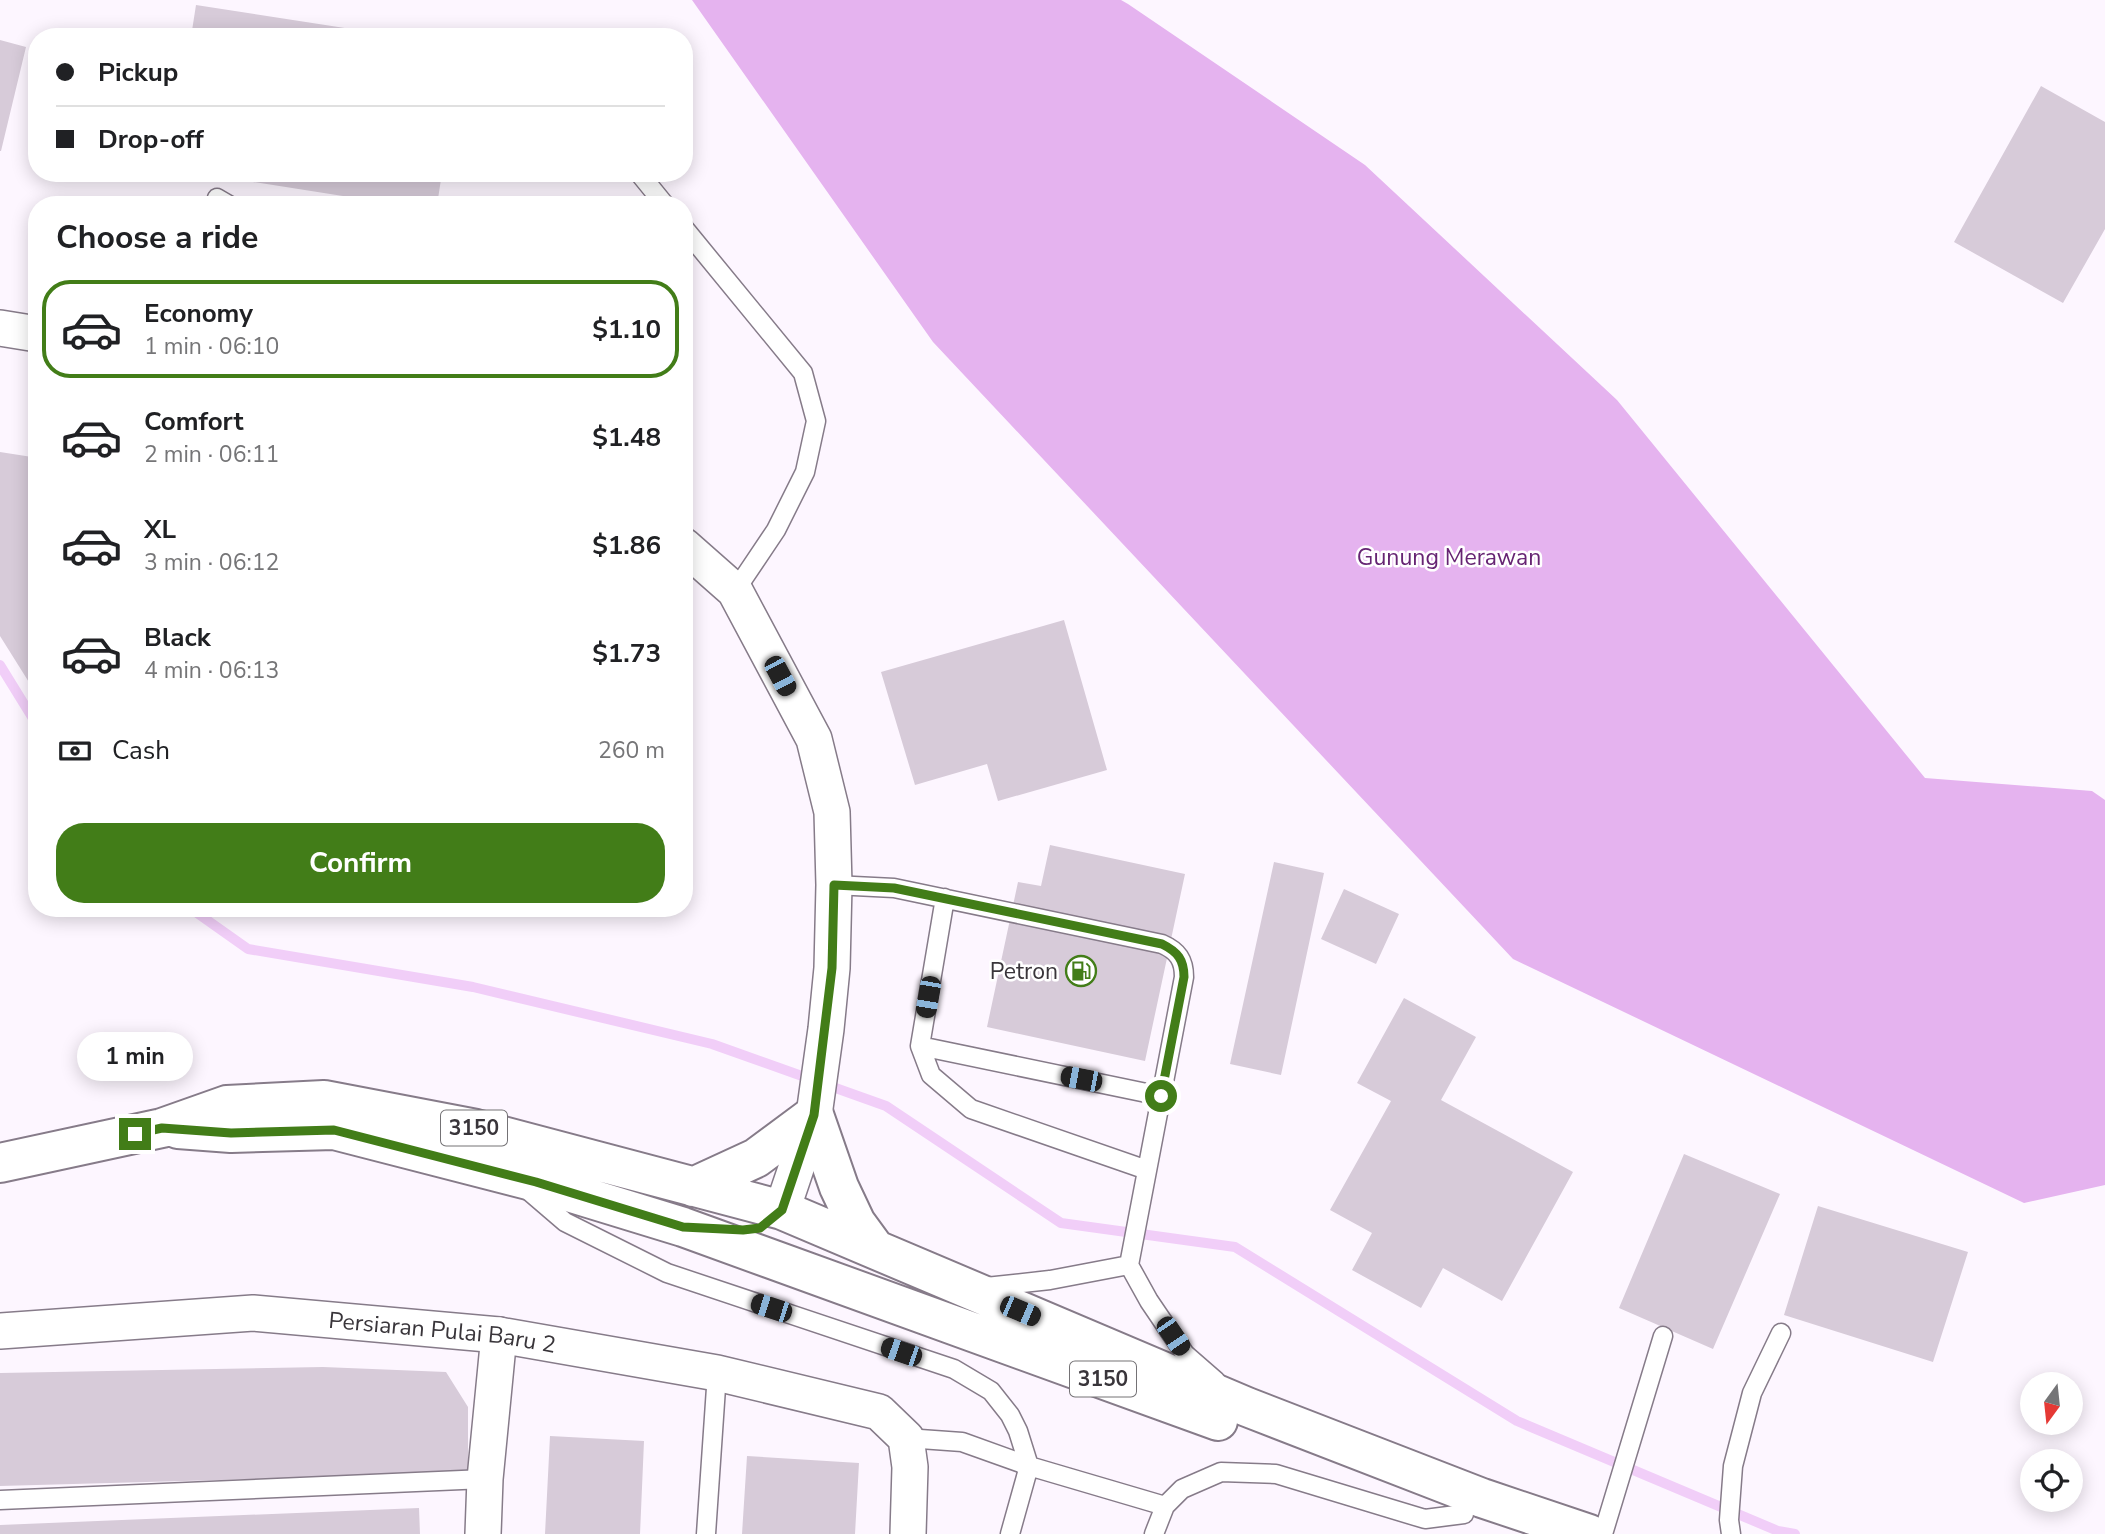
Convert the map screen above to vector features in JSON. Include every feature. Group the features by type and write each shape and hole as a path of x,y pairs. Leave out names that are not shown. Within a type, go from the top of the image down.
{"main road":[{"name":"3150","path":"0,1163 162,1128 227,1105 324,1100 476,1129 782,1210 1247,1407 1482,1498 1589,1534"},
{"path":"693,1187 756,1158 815,1108 839,1187 856,1223 875,1249"},
{"name":"3150","path":"162,1128 231,1133 334,1130 511,1176 683,1227 1523,1534"},
{"path":"683,1227 743,1230 760,1228 782,1210 795,1240 824,1265 888,1301"}],"street":[{"path":"0,327 28,332"},
{"path":"693,554 735,591 814,739 832,812 832,968 825,1030 815,1108 782,1210"},
{"name":"Persiaran Pulai Baru 2","path":"0,1331 253,1313 499,1335 717,1373 879,1412 906,1437"},
{"path":"483,1534 485,1479 499,1335"},
{"path":"906,1437 911,1467 908,1534"}],"lane":[{"path":"646,182 658,196"},
{"path":"693,239 803,373 816,421 805,472 776,530 735,591"},
{"path":"834,885 894,888 945,898 1162,944 1180,956 1184,977 1130,1257 1149,1301 1185,1354 1247,1407"},
{"path":"945,898 920,1046 931,1074 971,1109 1145,1178"},
{"path":"920,1046 1161,1096"},
{"path":"511,1176 565,1222 667,1273 954,1369 991,1391 1010,1415 1018,1431 1028,1466 1010,1534"},
{"path":"969,1289 1050,1280 1130,1257"},
{"path":"1730,1527 1733,1465 1752,1393 1782,1333"},
{"path":"1603,1534 1662,1336"},
{"path":"706,1534 717,1373"},
{"path":"906,1437 962,1442 1028,1466 1165,1506"},
{"path":"1154,1534 1165,1506 1182,1489 1221,1472 1276,1474 1425,1519 1464,1514"},
{"path":"0,1500 485,1479"}],"green space":[{"name":"Gunung Merawan","path":"692,0 1121,0 1365,165 1617,400 1925,778 2092,791 2105,800 2105,1185 2024,1203 1513,959 933,342"}],"building":[{"path":"196,5 345,28 192,28"},
{"path":"0,40 26,47 1,151 0,151"},
{"path":"2041,86 2105,122 2105,229 2063,303 1954,242"},
{"path":"254,182 441,182 438,196 343,196"},
{"path":"0,452 28,456 28,681 0,636"},
{"path":"1064,620 1107,770 998,801 987,764 915,785 881,672"},
{"name":"Petron","path":"1050,845 1185,874 1145,1061 987,1027 1018,882 1041,886"},
{"path":"1274,862 1324,873 1281,1075 1230,1064"},
{"path":"1344,889 1399,914 1376,964 1321,939"},
{"path":"1404,998 1476,1037 1441,1100 1573,1172 1502,1301 1443,1268 1421,1308 1352,1270 1372,1233 1330,1210 1391,1101 1357,1083"},
{"path":"1684,1154 1780,1194 1713,1349 1619,1308"},
{"path":"1818,1206 1968,1252 1933,1362 1784,1315"},
{"path":"323,1367 446,1372 468,1407 468,1473 0,1486 0,1373"},
{"path":"550,1436 644,1441 640,1534 545,1534"},
{"path":"747,1456 859,1463 855,1534 742,1534"},
{"path":"419,1508 420,1534 0,1534 0,1525"}],"waterway":[{"path":"0,665 28,710"},
{"path":"203,917 248,949 473,987 712,1044 886,1106 1061,1223 1235,1247 1517,1421 1778,1531 1795,1534"}],"place":[{"name":"Petron","path":"1081,971"}],"route":[{"path":"135,1134 162,1128 231,1133 334,1130 536,1182 683,1227 743,1230 760,1228 782,1210 814,1115 832,968 834,885 894,888 1162,944 1172,949 1180,956 1184,977 1161,1096"}]}
